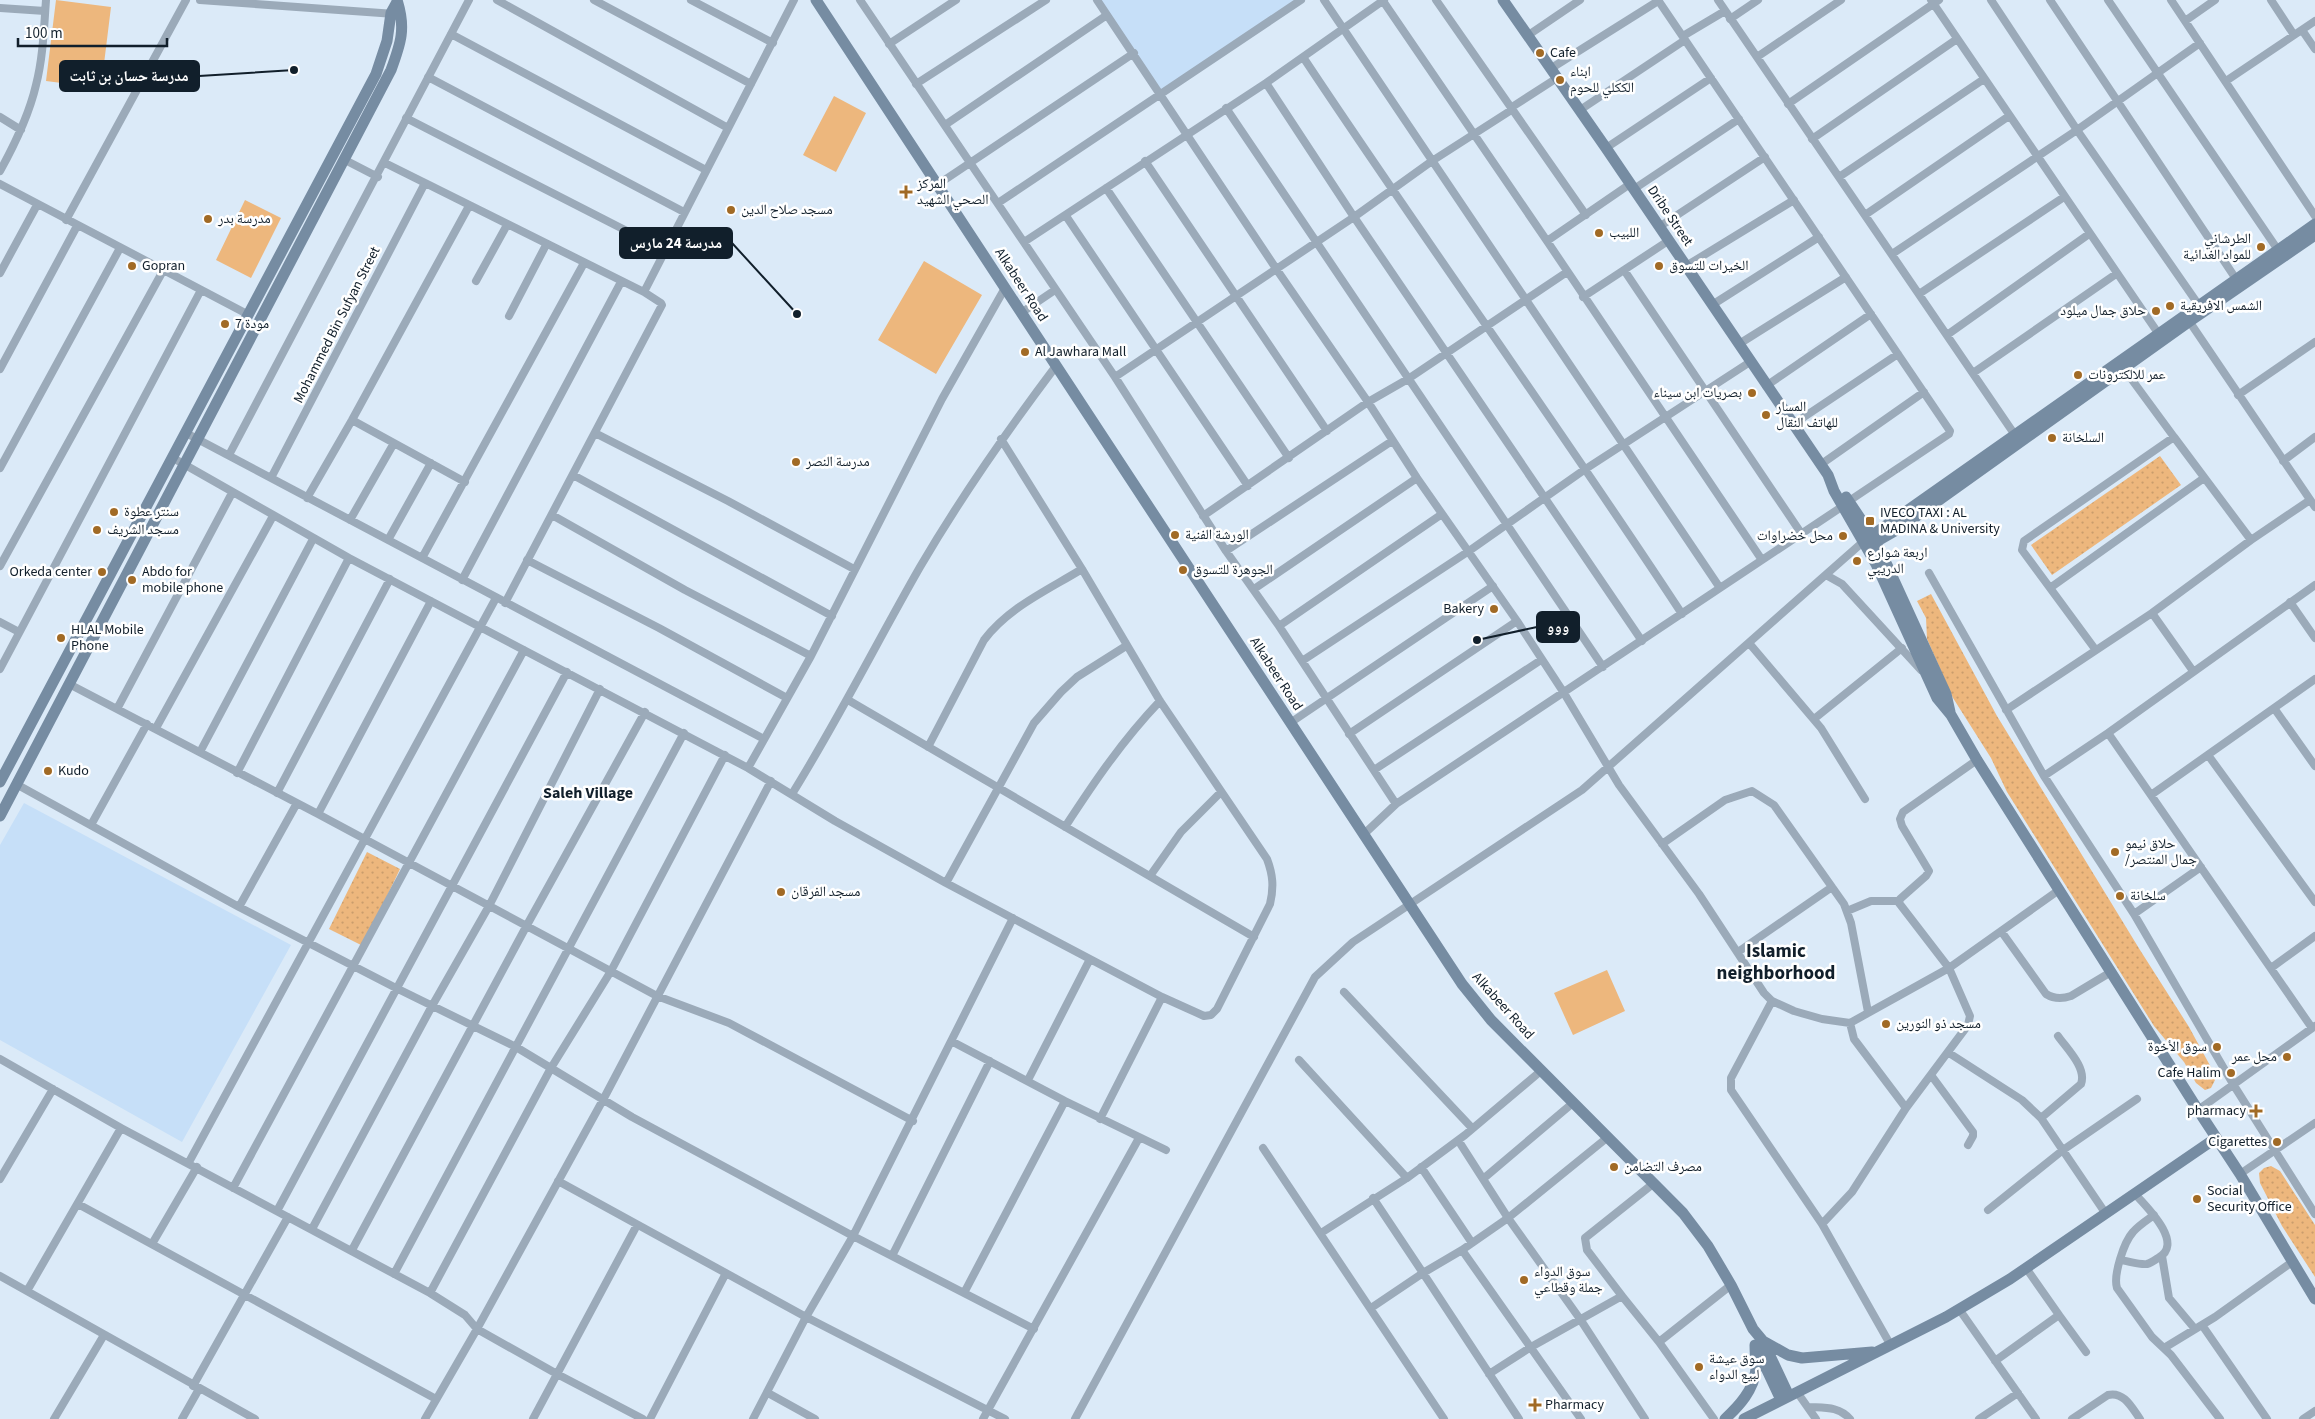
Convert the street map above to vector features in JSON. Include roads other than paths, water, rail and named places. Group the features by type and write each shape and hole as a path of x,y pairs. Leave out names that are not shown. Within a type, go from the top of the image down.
{"street":[{"path":"0,171 21,130 36,85 46,0"},
{"path":"66,220 186,0"},
{"path":"200,0 397,14"},
{"path":"229,456 378,177 406,118 469,0"},
{"path":"497,0 728,128"},
{"path":"594,0 752,84"},
{"path":"691,0 772,43"},
{"path":"644,292 794,0"},
{"name":"Alkabeer Road","path":"816,0 1462,984 1491,1020 1684,1214 1731,1285 1759,1343 1789,1396"},
{"path":"871,0 861,3 1115,378 1226,551 1279,626 1325,699 1396,804"},
{"path":"889,44 956,0"},
{"path":"916,84 1046,0"},
{"path":"1097,0 1277,270 1368,402 1417,478 1517,622 1564,693 1609,769 1738,952 1764,993 1772,1001 1794,1011 1822,1019 1850,1023 1949,968 2060,890"},
{"path":"998,203 1301,0"},
{"path":"1324,0 1720,588"},
{"path":"1436,0 1586,215"},
{"name":"Dribe Street","path":"1503,0 1632,186 1792,425 1828,475 1839,487 1846,503 1870,542"},
{"path":"1527,36 1580,0"},
{"path":"1115,378 1277,270 1432,161 1475,134 1512,108 1553,74 1658,0 1950,431 1949,434 1642,641 1396,804 1363,835"},
{"path":"1718,0 2017,438"},
{"path":"1730,19 1758,0"},
{"path":"1756,57 1841,0"},
{"path":"1991,0 2077,130 2198,304"},
{"path":"2050,0 2236,279"},
{"path":"2108,0 2278,250"},
{"path":"2171,0 2315,216"},
{"path":"2185,21 2215,0"},
{"path":"2271,0 2294,35"},
{"path":"0,816 391,70 400,42 397,1"},
{"path":"1024,242 1266,83 1384,1 1762,560"},
{"path":"1788,104 1935,1 1957,39 2158,333"},
{"path":"0,8 45,11"},
{"path":"1580,110 1724,11"},
{"path":"0,782 376,74 397,14"},
{"path":"945,125 1107,14"},
{"path":"2226,81 2315,21"},
{"path":"2302,30 2315,49"},
{"path":"451,34 706,170"},
{"path":"1812,139 1957,39"},
{"path":"1892,254 2077,130 2200,43"},
{"path":"937,184 1134,53"},
{"path":"1303,57 1391,189 1636,543 1682,614"},
{"path":"428,77 684,212"},
{"path":"1606,148 1711,78"},
{"path":"1839,177 1984,79"},
{"path":"1266,83 1354,217 1642,641"},
{"path":"1226,108 1603,667"},
{"path":"1865,215 2009,116"},
{"path":"0,117 21,130"},
{"path":"406,118 664,250"},
{"path":"1548,241 1738,119"},
{"path":"1659,227 1765,157"},
{"path":"345,160 378,177"},
{"path":"1145,161 1327,431"},
{"path":"385,163 546,245 644,292 662,305 505,603"},
{"name":"Mohammed Bin Sufyan Street","path":"271,478 425,183"},
{"path":"0,184 77,226 249,314"},
{"path":"1106,188 1288,458"},
{"path":"1919,294 2064,197"},
{"path":"1686,266 1794,200"},
{"path":"0,273 37,205"},
{"path":"307,498 352,420 469,206"},
{"path":"1066,216 1248,486"},
{"path":"1075,1419 1218,1159 1307,990 1315,977 1343,950 1546,816 1609,769 1856,550 2017,438 2158,333 2187,318 2198,304 2315,224"},
{"path":"476,281 507,225"},
{"path":"0,369 77,226"},
{"path":"1947,335 2089,234"},
{"path":"2017,438 2124,368 2187,318 2315,235"},
{"path":"1712,305 1819,237"},
{"path":"1583,297 1668,241"},
{"path":"509,316 546,245"},
{"path":"0,468 120,248"},
{"path":"422,558 584,263"},
{"path":"0,566 164,269"},
{"path":"1624,270 1801,533"},
{"path":"1203,516 1368,402 1408,380 1486,325 1567,272"},
{"path":"1972,373 2116,274"},
{"path":"1739,344 1846,277"},
{"path":"462,580 621,282"},
{"path":"748,768 811,656 942,399 1005,288"},
{"path":"0,669 116,455 201,290"},
{"path":"1021,313 1055,290"},
{"path":"1766,386 1871,314"},
{"path":"2006,710 2152,613 2251,540 2313,503 2187,318"},
{"path":"2238,395 2315,342"},
{"path":"1792,425 1898,354"},
{"path":"1302,661 1469,551 1584,470 1750,362"},
{"path":"792,794 848,700 920,567 1001,439 1056,366"},
{"path":"2124,368 2251,540"},
{"path":"1820,464 1924,392"},
{"path":"352,420 465,482"},
{"path":"186,433 764,739"},
{"path":"595,433 728,501 854,569"},
{"path":"2096,649 2022,550 2024,541 2174,437"},
{"path":"2283,461 2315,437"},
{"path":"173,458 313,539 645,712 748,768 946,883 1162,997 1204,1016 1211,1015 1217,1009 1270,904 1273,893 1272,874 1266,859 1160,701 1082,569 1001,439"},
{"path":"1226,551 1392,440"},
{"path":"350,520 394,443"},
{"path":"388,540 431,463"},
{"path":"573,475 832,616"},
{"path":"1254,589 1417,478"},
{"path":"2050,588 2204,478"},
{"path":"117,709 232,492"},
{"path":"1279,626 1442,514"},
{"path":"552,515 685,590 811,656"},
{"path":"156,728 273,516"},
{"path":"200,752 313,539"},
{"path":"1870,542 1937,698 1951,715 1977,760 2240,1174 2315,1299"},
{"path":"1870,542 1946,694 1951,715"},
{"path":"237,773 349,558"},
{"path":"527,560 659,628 787,698"},
{"path":"928,747 984,640 996,625 1014,610 1082,569"},
{"path":"1929,572 2044,776 2134,914 2233,1084 2314,1211"},
{"path":"1826,575 1842,584 1902,648 1927,678"},
{"path":"277,793 390,579"},
{"path":"2044,776 2108,733 2315,585"},
{"path":"1290,722 1493,586"},
{"path":"189,1162 310,943 496,598"},
{"path":"318,814 431,601"},
{"path":"2290,602 2315,638"},
{"path":"2152,613 2193,671"},
{"path":"0,622 19,632"},
{"path":"1350,734 1517,622"},
{"path":"1749,643 1814,719 1865,799"},
{"path":"946,883 999,789 1024,739 1047,707 1077,677 1126,646"},
{"path":"1814,719 1902,648"},
{"path":"234,1188 524,650"},
{"path":"1374,770 1541,660"},
{"path":"277,1211 567,672"},
{"path":"2151,795 2315,679"},
{"path":"69,684 156,728 657,996 729,1023 913,1121"},
{"path":"312,1229 432,1006 489,906 600,689"},
{"path":"848,700 1254,937"},
{"path":"1065,827 1105,765 1131,732 1160,701"},
{"path":"2274,708 2315,766"},
{"path":"352,1250 527,925 645,712"},
{"path":"91,825 148,724"},
{"path":"394,1274 684,733"},
{"path":"2108,733 2313,1027 2198,1110"},
{"path":"2208,755 2315,902"},
{"path":"430,1293 550,1068 611,971 725,756"},
{"path":"1847,911 1871,901 1898,901 1926,876 1929,871 1902,826 1900,819 1903,812 1977,760"},
{"path":"425,1419 477,1330 604,1098 771,781"},
{"path":"16,784 353,966 516,1047 604,1098 632,1117 853,1236 1034,1329"},
{"path":"1662,844 1725,800 1752,791 1774,805 1847,911 1868,1012"},
{"path":"1150,876 1181,832 1220,792"},
{"path":"239,906 297,803"},
{"path":"2134,914 2201,867"},
{"path":"1738,952 1832,887"},
{"path":"1822,1224 1852,1192 1906,1108 1949,1054 1968,1025 1970,1016 1949,968 1898,901"},
{"path":"753,1419 806,1317 853,1236 913,1121 1013,918"},
{"path":"2001,931 2046,994 2051,997 2064,998 2071,996 2111,972"},
{"path":"2271,968 2315,936"},
{"path":"1028,1080 1090,959"},
{"path":"1344,992 1472,1128"},
{"path":"1100,1119 1162,997"},
{"path":"1772,1001 1731,1078 1731,1090 1822,1224 1890,1344"},
{"path":"1850,1023 1854,1039 1906,1108"},
{"path":"2041,1118 2081,1084 2083,1079 2078,1065 2058,1036"},
{"path":"952,1042 1100,1119 1166,1150"},
{"path":"1949,1054 2008,1090 2041,1118 2106,1214"},
{"path":"0,1059 121,1128 189,1162 430,1293 465,1316 477,1330 643,1419"},
{"path":"1299,1060 1407,1178"},
{"path":"892,1256 990,1061"},
{"path":"1321,1232 1421,1168 1458,1140 1542,1070"},
{"path":"1931,1075 1973,1132 1973,1136 1968,1144"},
{"path":"0,1179 53,1089"},
{"path":"1988,1210 2063,1150 2137,1099"},
{"path":"964,1292 1066,1101"},
{"path":"1483,1179 1574,1102"},
{"path":"2240,1174 2315,1123"},
{"path":"28,1291 121,1128"},
{"path":"1371,1308 1508,1218 1608,1137"},
{"path":"983,1419 1140,1138"},
{"path":"1744,1419 1959,1309 2026,1268 2216,1138"},
{"path":"1458,1140 1508,1218 1580,1319 1645,1419"},
{"path":"1263,1148 1321,1232 1444,1419"},
{"path":"152,1244 197,1167"},
{"path":"1421,1168 1472,1243"},
{"path":"558,1181 806,1317 1005,1419"},
{"path":"1654,1183 1585,1238 1587,1250 1659,1342 1714,1419"},
{"path":"2120,1260 2148,1264 2162,1256 2168,1247 2168,1242 2154,1215 2135,1194"},
{"path":"1374,1198 1519,1419"},
{"path":"78,1204 436,1399"},
{"path":"2154,1215 2132,1233 2120,1260 2115,1281 2117,1288 2152,1337 2164,1348 2220,1419"},
{"path":"182,1419 196,1388 288,1217"},
{"path":"533,1419 637,1225"},
{"path":"1462,1250 1581,1419"},
{"path":"2162,1256 2169,1298 2198,1327 2267,1419"},
{"path":"2164,1348 2198,1327 2292,1262"},
{"path":"2026,1268 2086,1352"},
{"path":"650,1419 726,1273"},
{"path":"1,1279 28,1291 196,1388 255,1419"},
{"path":"1659,1342 1731,1285"},
{"path":"1489,1374 1531,1347 1622,1296"},
{"path":"1959,1309 2036,1419"},
{"path":"1995,1361 2059,1314"},
{"path":"54,1419 104,1335"},
{"path":"1725,1419 1744,1399 1753,1382 1759,1343 1788,1355 1802,1358 1876,1351"},
{"path":"768,1393 815,1419"},
{"path":"1979,1419 2018,1393"},
{"path":"2072,1419 2108,1395 2113,1394 2121,1396 2128,1402 2140,1419"},
{"path":"1789,1396 1808,1407 1816,1419"},
{"path":"1808,1407 1838,1409 1844,1412 1850,1419"},
{"path":"2303,1419 2315,1412"}],"place":[{"name":"Cafe","path":"1540,53"},
{"name":"مدرسة حسان بن ثابت","path":"294,70"},
{"name":"ابناء الككلي للحوم","path":"1560,80"},
{"name":"المركز الصحي الشهيد","path":"906,192"},
{"name":"مسجد صلاح الدين","path":"731,210"},
{"name":"مدرسة بدر","path":"208,219"},
{"name":"اللبيب","path":"1599,233"},
{"name":"الطرشاني للمواد الغدائية","path":"2261,247"},
{"name":"Gopran","path":"132,266"},
{"name":"الخيرات للتسوق","path":"1659,266"},
{"name":"الشمس الافريقية","path":"2170,306"},
{"name":"حلاق جمال ميلود","path":"2156,311"},
{"name":"مدرسة 24 مارس","path":"797,314"},
{"name":"مودة 7","path":"225,324"},
{"name":"Al Jawhara Mall","path":"1025,352"},
{"name":"عمر للالكترونات","path":"2078,375"},
{"name":"بصريات ابن سيناء","path":"1752,393"},
{"name":"المسار للهاتف النقال","path":"1766,415"},
{"name":"السلخانة","path":"2052,438"},
{"name":"مدرسة النصر","path":"796,462"},
{"name":"سنتر عطوة","path":"114,512"},
{"name":"IVECO TAXI : AL MADINA & University","path":"1870,521"},
{"name":"مسجد الشريف","path":"97,530"},
{"name":"الورشة الفنية","path":"1175,535"},
{"name":"محل خضراوات","path":"1843,536"},
{"name":"اربعة شوارع الدريبي","path":"1857,561"},
{"name":"الجوهرة للتسوق","path":"1183,570"},
{"name":"Orkeda center","path":"102,572"},
{"name":"Abdo for mobile phone","path":"132,580"},
{"name":"Bakery","path":"1494,609"},
{"name":"HLAL Mobile Phone","path":"61,638"},
{"name":"ووو","path":"1477,640"},
{"name":"Kudo","path":"48,771"},
{"name":"حلاق نيمو /جمال المنتصر","path":"2115,852"},
{"name":"مسجد الفرقان","path":"781,892"},
{"name":"سلخانة","path":"2120,896"},
{"name":"مسجد ذو النورين","path":"1886,1024"},
{"name":"سوق الأخوة","path":"2217,1047"},
{"name":"محل عمر","path":"2287,1057"},
{"name":"Cafe Halim","path":"2231,1073"},
{"name":"pharmacy","path":"2256,1111"},
{"name":"Cigarettes","path":"2277,1142"},
{"name":"مصرف التضامن","path":"1614,1167"},
{"name":"Social Security Office","path":"2197,1199"},
{"name":"سوق الدواء جملة وقطاعي","path":"1524,1280"},
{"name":"سوق عيشة لبيع الدواء","path":"1699,1367"},
{"name":"Pharmacy","path":"1535,1405"}],"district":[{"name":"Saleh Village","path":"588,793"},
{"name":"Islamic neighborhood","path":"1776,962"}]}
